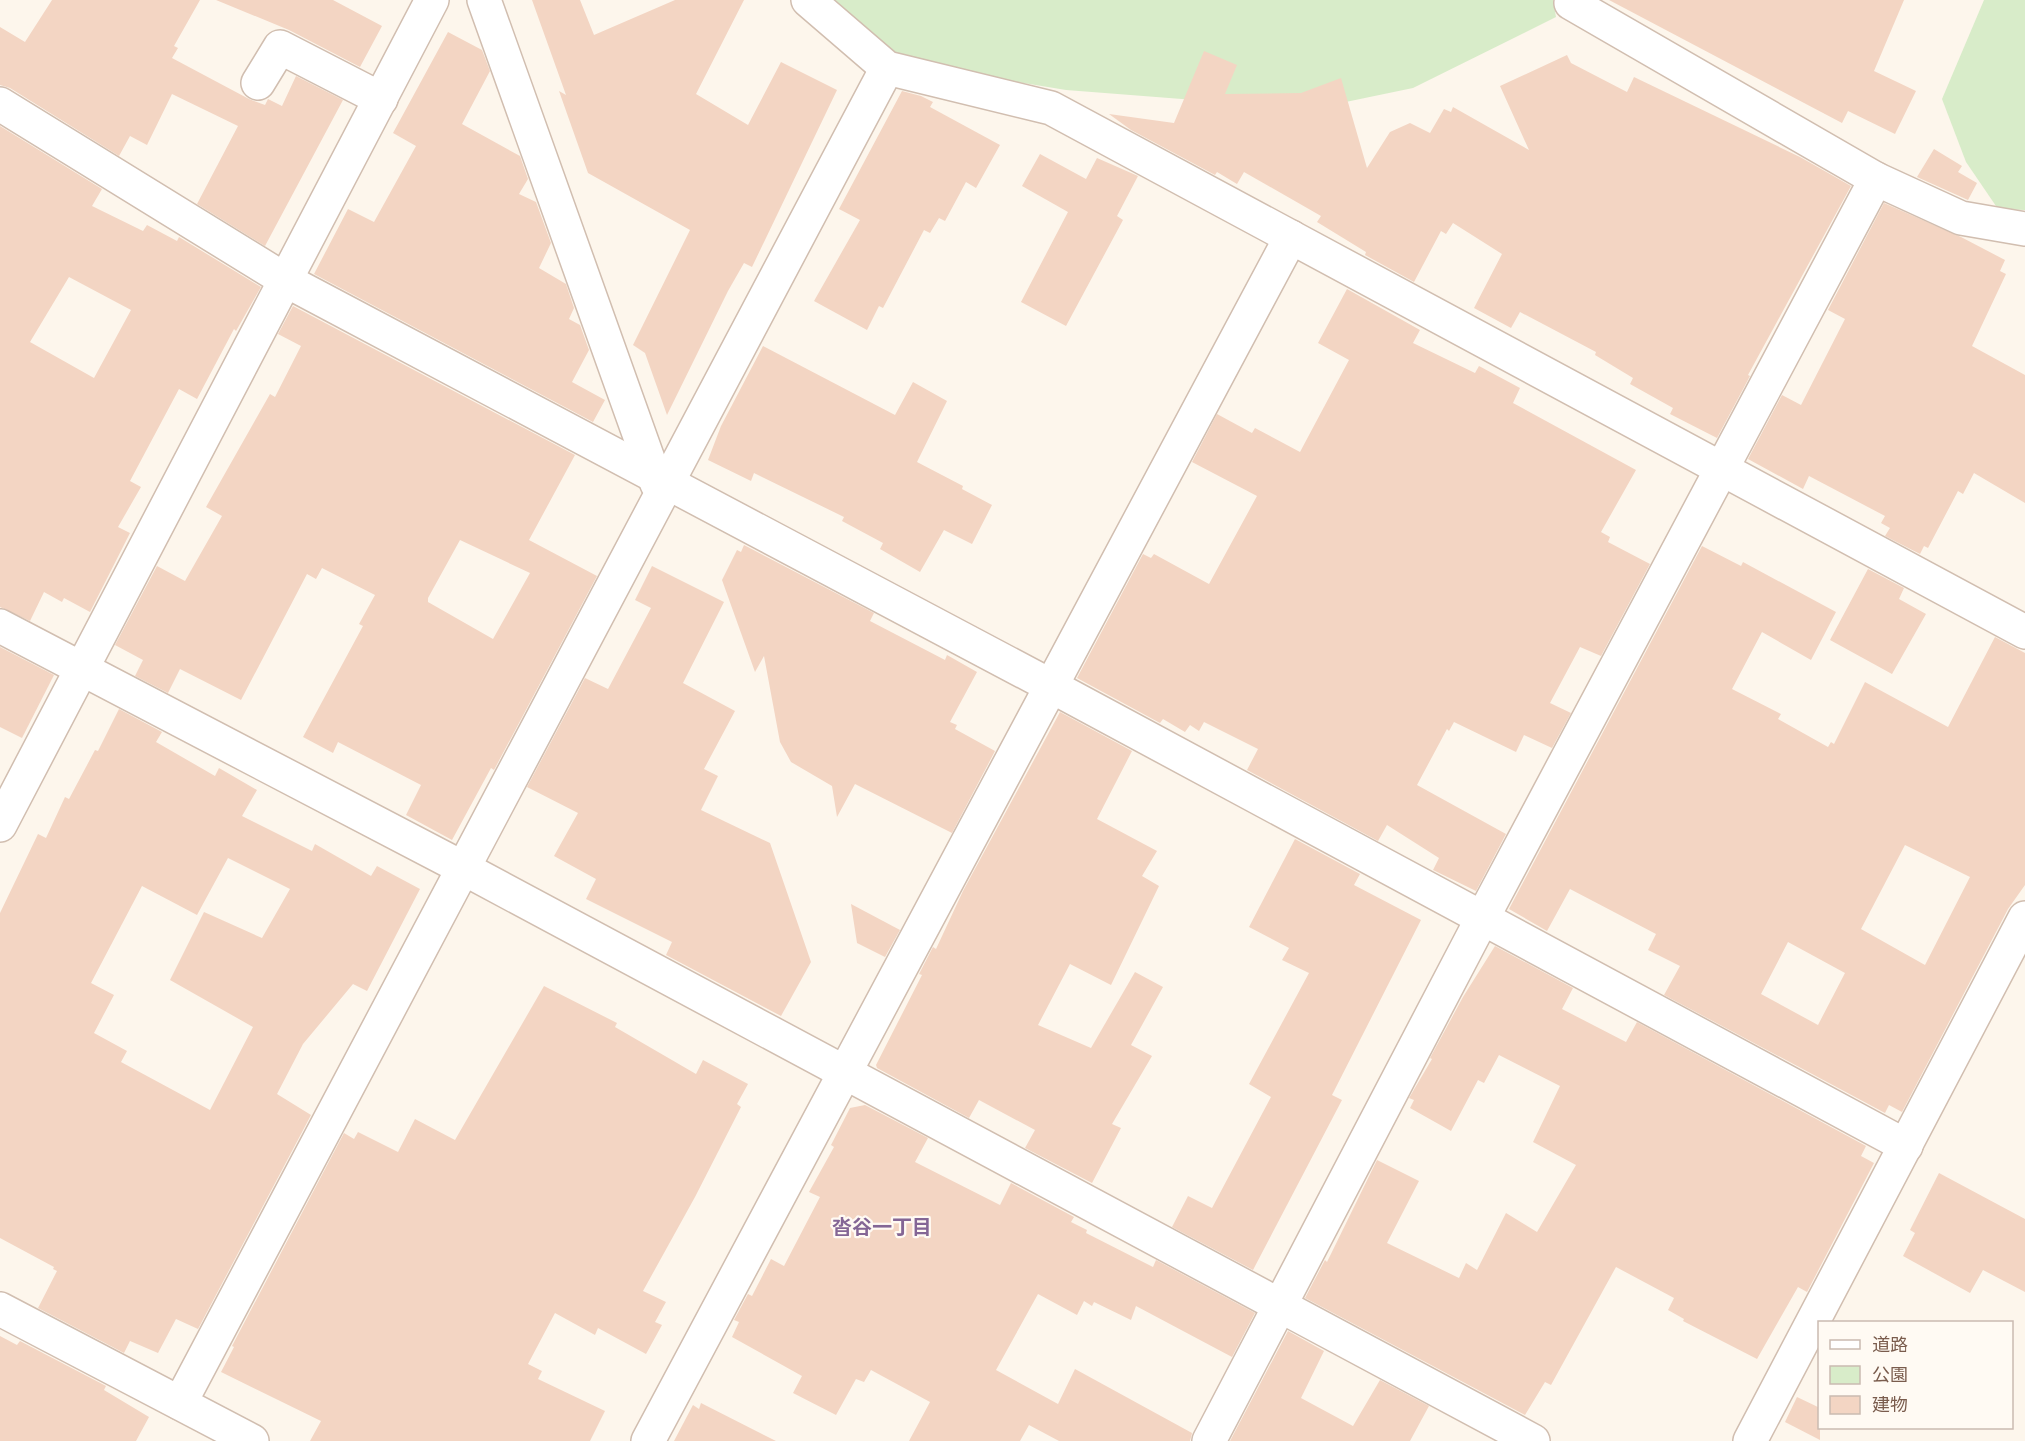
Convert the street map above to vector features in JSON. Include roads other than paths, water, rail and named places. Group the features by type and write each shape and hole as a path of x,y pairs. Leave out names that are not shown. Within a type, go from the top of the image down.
{"street":[{"path":"0,825 432,0"},
{"path":"484,0 661,484"},
{"path":"808,0 887,68 1052,108 2025,632"},
{"path":"1570,3 1876,179 1960,218 2025,229"},
{"path":"258,84 280,47 381,99"},
{"path":"180,1403 463,868 661,484 887,68"},
{"path":"0,104 287,280 661,484 1051,686 1905,1146"},
{"path":"1209,1441 1720,468 1876,179"},
{"path":"648,1441 1291,237"},
{"path":"0,626 463,868 1278,1307 1533,1441"},
{"path":"1750,1441 2025,918"},
{"path":"0,1309 252,1441"}],"district":[{"name":"沓谷一丁目","path":"882,1227"}]}
